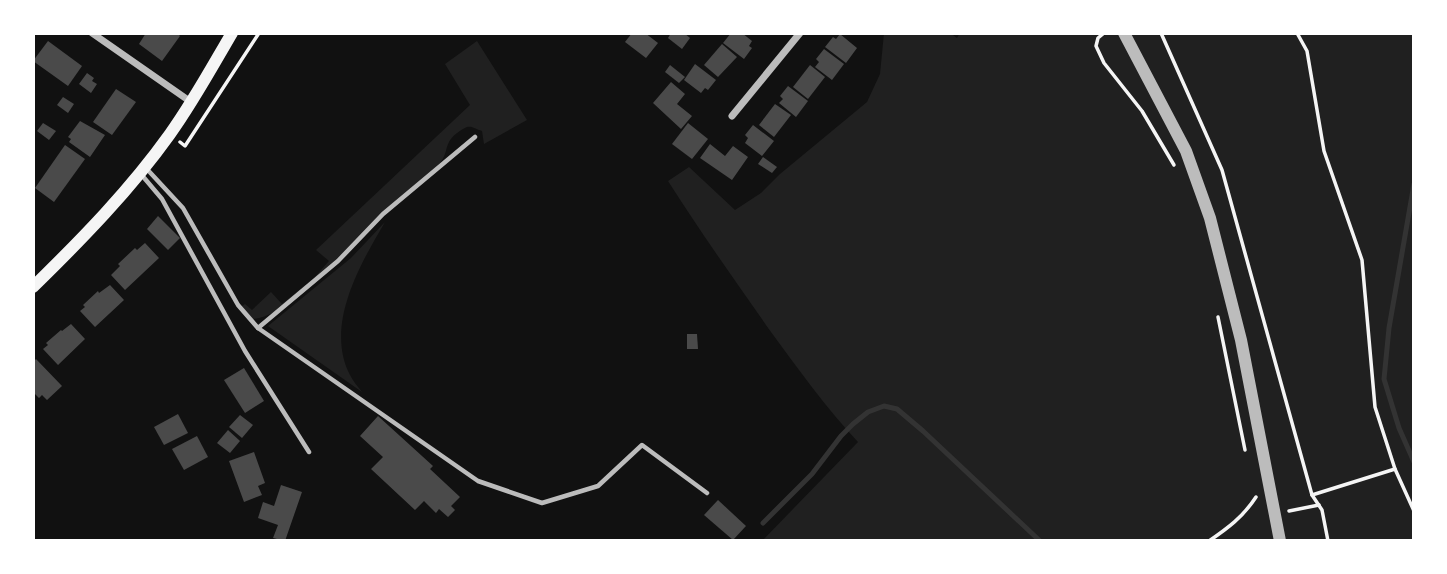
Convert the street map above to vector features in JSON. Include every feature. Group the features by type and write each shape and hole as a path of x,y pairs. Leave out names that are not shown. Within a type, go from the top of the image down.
{"main road":[{"path":"33,287 75,246 170,134 232,33"}],"street":[{"path":"92,33 191,103"},
{"path":"732,116 800,33"},
{"path":"1124,33 1186,151 1210,218 1241,340 1280,541"}],"lane":[{"path":"258,328 338,261 383,214 475,137"},
{"path":"142,169 183,208 238,305 258,328 478,481 542,503 598,486 642,445 707,493"},
{"path":"142,169 162,199 245,351 309,452"}],"path":[{"path":"170,134 185,146 259,33"},
{"path":"1104,33 1098,38 1097,46 1104,63 1142,111 1177,169"},
{"path":"1161,33 1222,170 1312,495 1322,510 1328,541"},
{"path":"1297,33 1307,51 1324,151 1362,260 1375,407 1395,469 1414,511"},
{"path":"1216,309 1246,453"},
{"path":"1312,495 1395,469"},
{"path":"1209,541 1233,526 1246,513 1256,498 1254,486"}],"shaded area":[{"path":"884,33 950,33 957,38 960,33 1414,33 1414,541 762,541 858,442 771,332 668,181 689,167 735,210 761,193 867,102 880,74"},
{"path":"477,41 527,120 484,144 482,131 472,127 456,133 435,169 392,205 308,289 270,314 253,319 247,315 242,306 245,304 252,310 271,292 282,304 314,278 329,261 316,250 470,105 445,64"},
{"path":"385,222 357,275 343,315 343,356 350,375 362,392 268,326 351,258"}],"building":[{"path":"146,33 177,33 180,36 162,61 139,44"},
{"path":"632,33 645,33 658,43 646,58 625,42"},
{"path":"671,33 684,33 690,38 682,49 668,38"},
{"path":"731,33 742,33 752,41 749,46 752,48 744,59 723,43"},
{"path":"840,34 857,48 846,63 825,47 833,37 836,39"},
{"path":"48,41 82,66 68,86 33,61"},
{"path":"722,44 737,57 718,77 704,65"},
{"path":"824,49 844,64 832,80 815,67 819,62 816,59"},
{"path":"695,64 716,80 708,90 705,88 701,93 684,80"},
{"path":"670,65 685,77 679,83 665,72"},
{"path":"810,65 825,77 808,99 793,87"},
{"path":"87,73 97,84 91,93 79,84"},
{"path":"671,82 685,94 677,104 692,116 681,129 653,103"},
{"path":"788,86 808,101 796,117 779,103 783,99 780,96"},
{"path":"116,89 136,102 112,135 93,122"},
{"path":"63,97 74,104 68,113 57,105"},
{"path":"775,104 791,115 774,137 759,125"},
{"path":"80,121 105,135 90,157 69,142 71,139 68,137"},
{"path":"43,123 56,131 49,140 37,131"},
{"path":"688,123 708,139 692,159 672,144"},
{"path":"753,125 774,141 762,156 745,143 748,138 745,135"},
{"path":"710,144 725,156 733,146 748,157 732,180 700,158"},
{"path":"65,145 85,159 54,202 35,188"},
{"path":"763,157 777,167 772,173 758,164"},
{"path":"158,216 180,238 168,250 147,229"},
{"path":"145,243 159,258 125,290 111,275 135,248 137,250"},
{"path":"110,285 124,300 95,327 80,311 98,291 99,293"},
{"path":"71,324 85,339 58,365 43,349 48,345 46,343"},
{"path":"687,334 697,334 698,349 687,349"},
{"path":"36,359 62,386 47,400 42,395 39,398 33,392 33,362"},
{"path":"244,368 264,401 245,413 224,380"},
{"path":"178,414 188,433 164,445 154,427"},
{"path":"240,415 253,425 242,438 229,427"},
{"path":"378,416 433,466 430,469 460,497 451,506 455,510 448,517 439,509 436,513 424,501 415,510 371,469 383,457 360,436"},
{"path":"228,430 240,441 230,453 217,443"},
{"path":"197,436 208,457 184,470 172,449"},
{"path":"254,452 265,483 258,486 262,495 244,502 229,461"},
{"path":"281,485 302,492 285,541 273,538 278,525 258,518 263,502 274,506"},
{"path":"718,500 746,526 733,540 704,515"}],"waterway":[{"path":"1414,184 1389,328 1384,379 1399,428 1414,462"},
{"path":"763,523 812,474 853,424 868,412 884,406 897,409 923,431 1040,541"}]}
